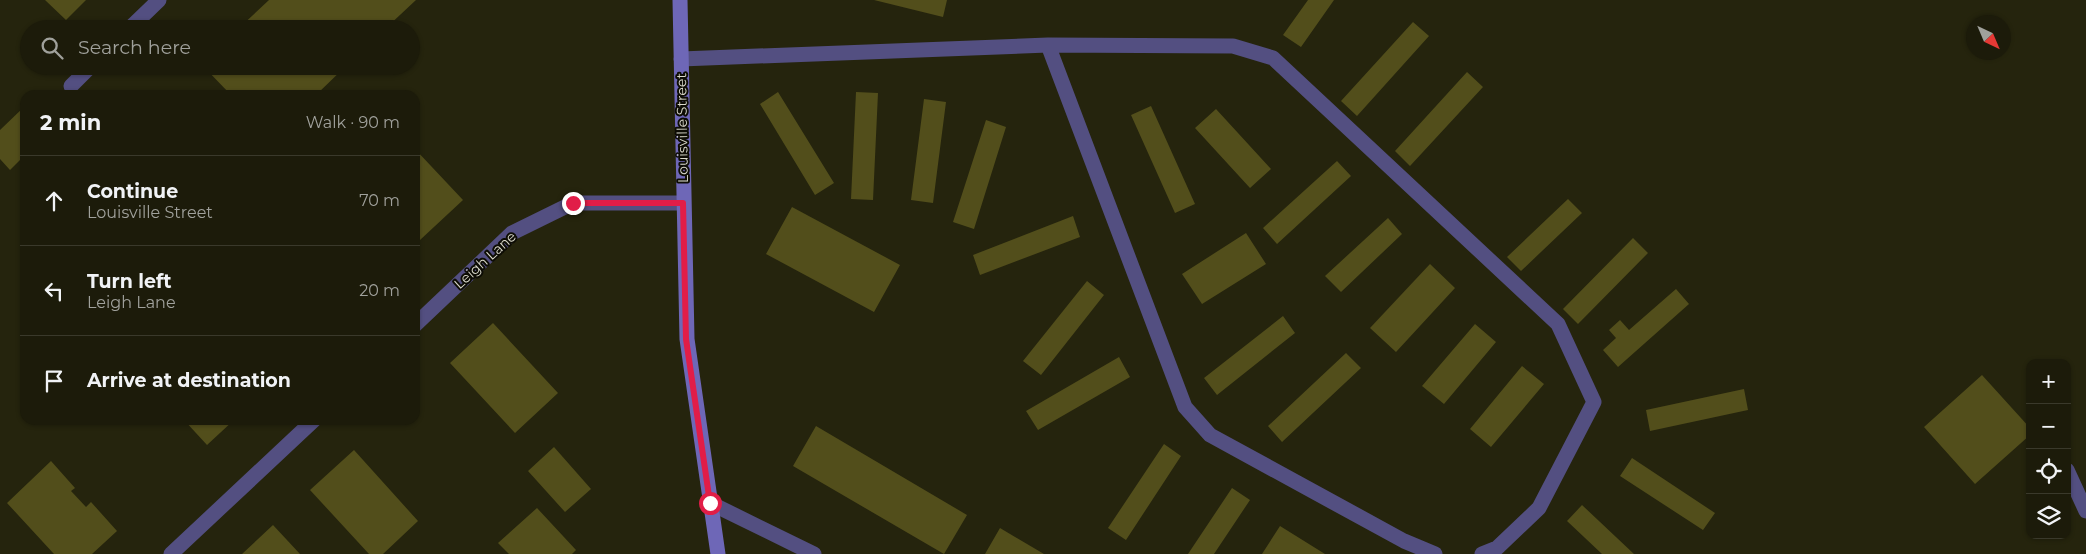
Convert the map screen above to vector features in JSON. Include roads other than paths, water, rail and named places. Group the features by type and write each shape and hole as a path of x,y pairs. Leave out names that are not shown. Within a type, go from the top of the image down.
{"main road":[{"name":"Louisville Street","path":"680,0 686,339 718,554"}],"street":[{"path":"139,20 159,0"},
{"path":"681,59 1048,45 1233,46 1273,58 1558,324 1594,402 1539,508 1497,548 1482,554"},
{"path":"1048,45 1185,406 1210,435 1404,541 1435,554"},
{"path":"72,86 82,75"},
{"name":"Leigh Lane","path":"420,320 512,233 573,203 683,203"},
{"path":"171,554 309,425"},
{"path":"2071,478 2086,510"},
{"path":"710,503 814,554"}]}
